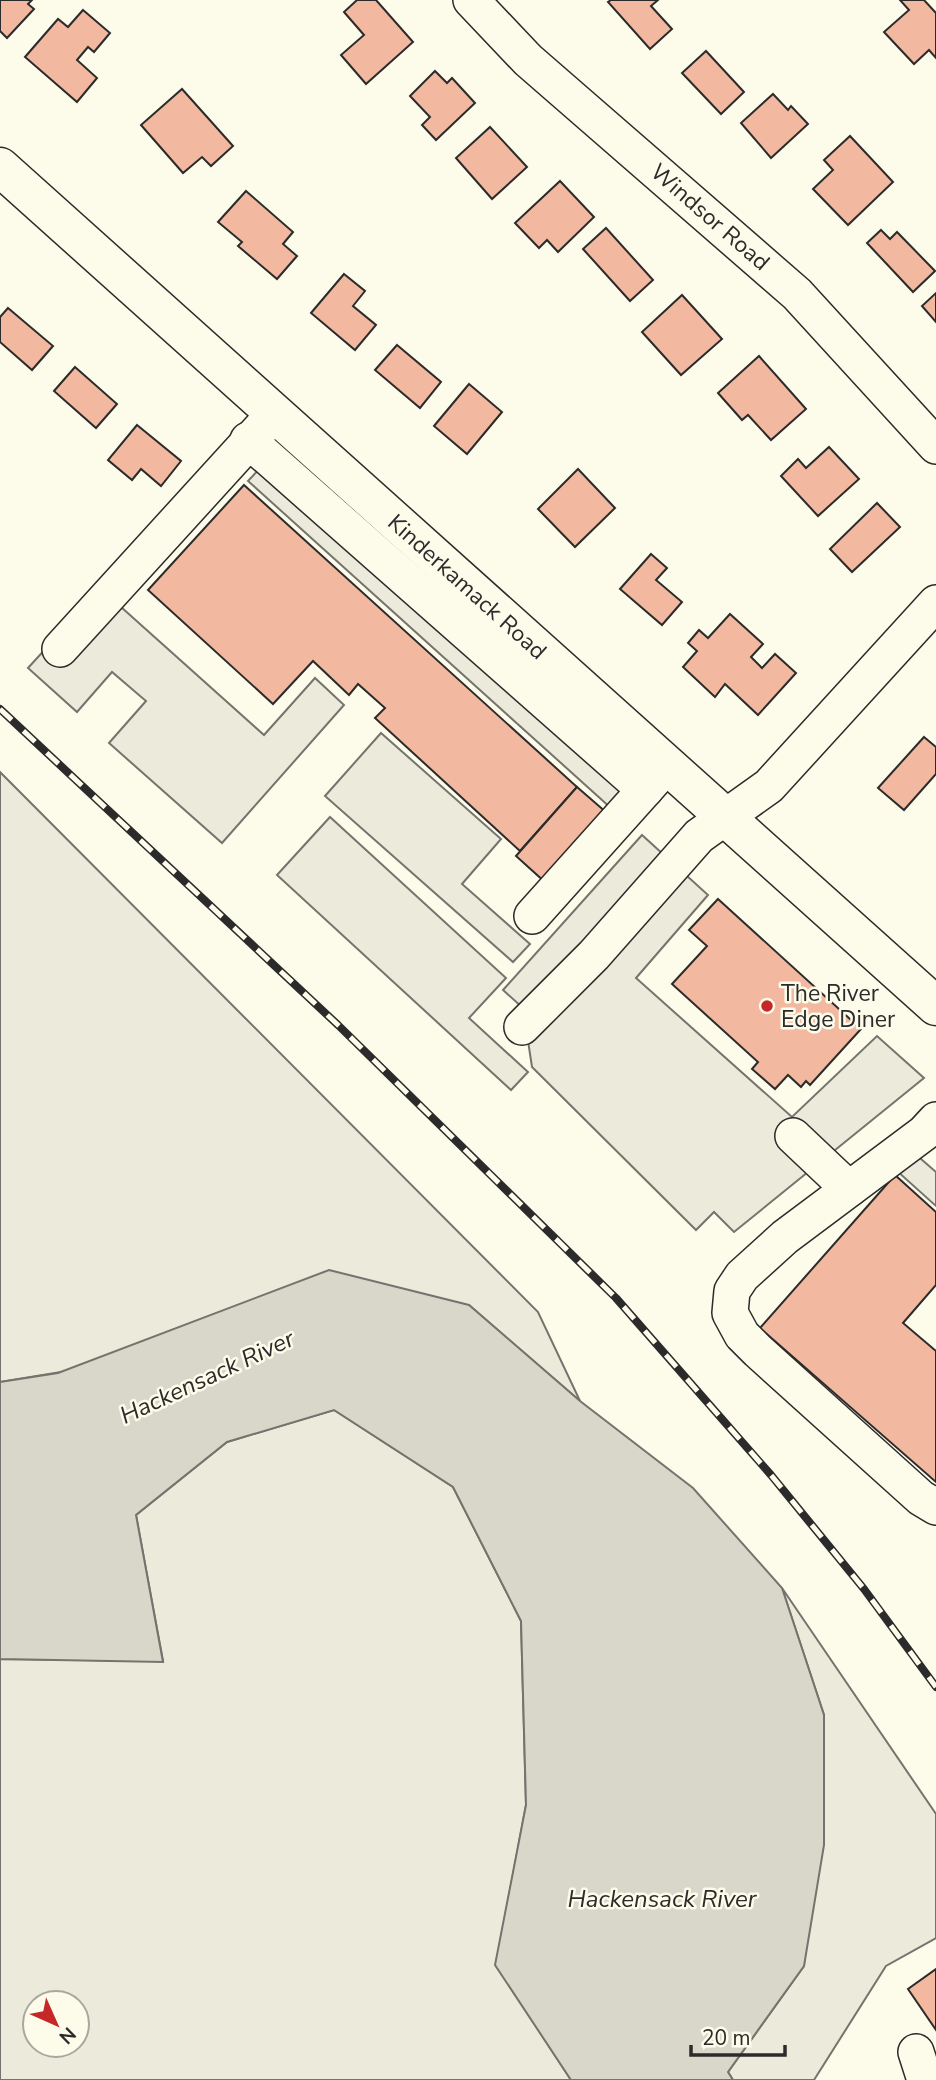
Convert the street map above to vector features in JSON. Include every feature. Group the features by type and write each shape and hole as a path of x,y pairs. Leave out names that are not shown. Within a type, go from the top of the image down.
{"main road":[{"name":"Kinderkamack Road","path":"0,167 276,414 656,778 726,818 936,1006"}],"street":[{"name":"Windsor Road","path":"471,0 528,60 788,286 936,446"},
{"path":"60,649 248,440 276,414"},
{"path":"248,440 656,778 532,916"},
{"path":"522,1027 594,955 699,836 769,786 936,604"},
{"path":"936,1120 925,1133 756,1261 732,1291 730,1313 742,1335 758,1351 921,1499 936,1507"},
{"path":"793,1136 849,1189"}],"shaded area":[{"path":"264,464 627,791 612,809 248,481"},
{"path":"121,607 264,735 315,678 344,705 222,843 109,743 146,701 112,672 77,712 28,668 59,634"},
{"path":"381,733 501,839 462,884 530,944 513,962 325,796"},
{"path":"0,772 538,1312 580,1401 469,1305 0,1382"},
{"path":"330,817 506,978 469,1018 528,1072 511,1090 277,875"},
{"path":"642,835 708,895 636,978 792,1117 877,1036 924,1078 734,1232 714,1212 696,1230 532,1067 523,1008 503,990"},
{"path":"913,1152 936,1172 936,1206 897,1171"},
{"path":"334,1410 453,1487 521,1621 526,1805 496,1965 571,2080 0,2080 0,1659 163,1661 136,1515 227,1442"},
{"path":"782,1588 936,1814 936,1938 886,1966 814,2080 733,2080 728,2072 804,1966 824,1715"}],"water":[{"name":"Hackensack River","path":"329,1270 469,1305 580,1401 693,1488 782,1588 824,1715 824,1845 804,1966 728,2072 733,2080 571,2080 495,1965 526,1805 521,1621 453,1487 334,1410 227,1442 136,1515 163,1662 0,1659 0,1382 58,1373"}],"building":[{"path":"0,0 32,0 28,4 34,9 7,38 0,31"},
{"path":"357,0 376,0 413,42 366,84 341,55 364,35 344,12"},
{"path":"658,0 651,6 672,29 650,49 608,2"},
{"path":"900,0 924,0 936,13 936,58 929,50 914,64 884,32 909,10"},
{"path":"83,10 110,33 94,52 88,47 77,60 97,78 77,102 25,57 58,19 68,27"},
{"path":"706,51 744,92 721,114 682,73"},
{"path":"435,71 447,83 452,78 475,103 436,140 422,125 430,117 410,96"},
{"path":"182,89 233,146 211,166 202,157 183,173 141,125"},
{"path":"773,94 788,110 791,106 808,124 771,158 741,123"},
{"path":"490,127 527,167 492,199 456,158"},
{"path":"850,136 893,182 848,225 813,189 833,170 824,160"},
{"path":"560,181 594,217 558,252 547,240 539,248 515,223"},
{"path":"246,191 293,232 283,244 297,256 277,279 238,246 242,242 218,222"},
{"path":"606,228 653,280 630,301 583,249"},
{"path":"881,230 890,239 897,232 935,271 913,292 867,243"},
{"path":"344,274 365,291 353,306 376,325 355,350 311,313"},
{"path":"936,293 936,322 922,306"},
{"path":"682,295 722,339 681,375 642,332"},
{"path":"8,308 53,346 32,370 0,342 0,317"},
{"path":"397,345 441,382 420,408 375,370"},
{"path":"759,356 806,409 771,440 748,415 742,420 718,393"},
{"path":"75,367 117,404 96,428 54,391"},
{"path":"469,384 502,412 467,454 434,426"},
{"path":"137,425 181,461 161,486 141,469 132,480 108,460"},
{"path":"829,447 859,479 818,516 781,476 798,459 806,468"},
{"path":"578,469 615,508 575,547 538,509"},
{"path":"244,485 577,787 520,851 375,718 385,708 358,684 349,695 313,661 273,704 148,590"},
{"path":"877,503 900,527 852,572 830,549"},
{"path":"651,554 667,568 656,580 682,602 662,625 620,589"},
{"path":"730,614 763,644 751,657 762,668 775,654 796,673 758,715 725,684 715,697 683,667 697,651 688,643 699,630 708,638"},
{"path":"924,737 936,747 936,774 904,810 878,788"},
{"path":"577,787 607,813 546,883 516,856"},
{"name":"The River Edge Diner","path":"718,899 861,1029 810,1085 806,1081 801,1087 788,1075 775,1089 752,1069 758,1062 672,984 707,946 689,930"},
{"path":"895,1175 936,1212 936,1285 903,1323 936,1351 936,1482 760,1328"},
{"path":"936,1969 936,2030 908,1989"}],"railway":[{"path":"0,709 338,1025 616,1298 771,1475 864,1589 936,1687"}],"place":[{"name":"The River Edge Diner","path":"767,1006"}]}
